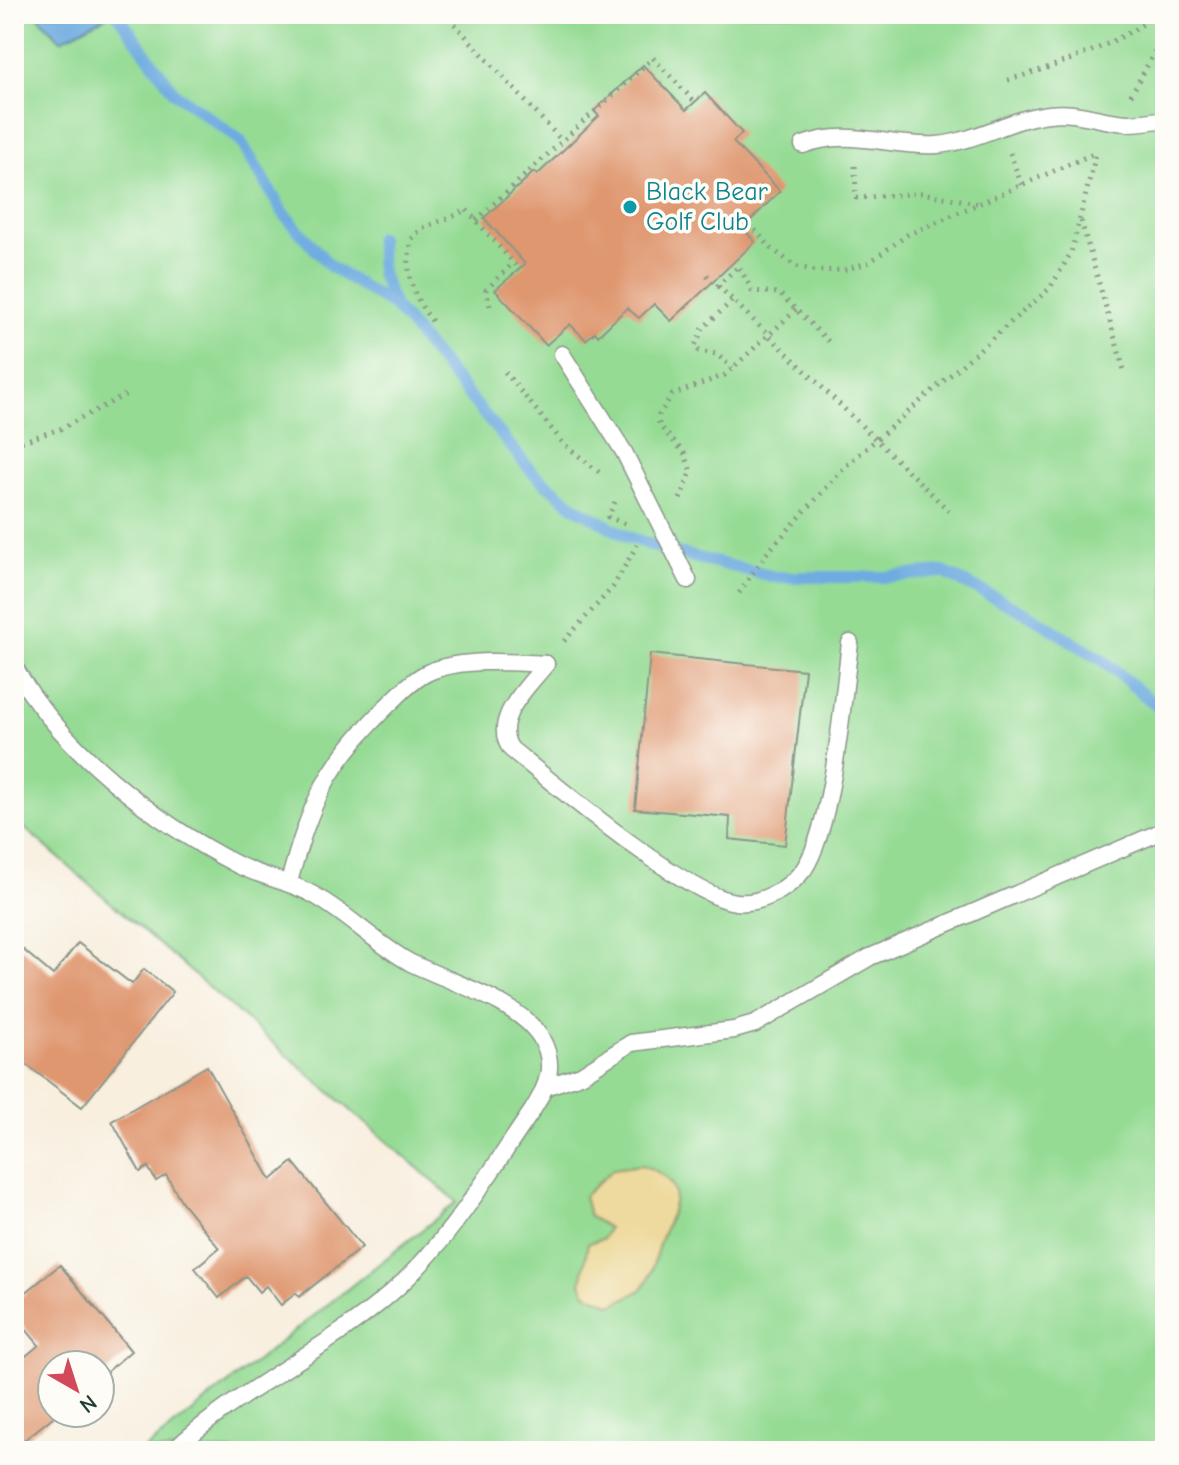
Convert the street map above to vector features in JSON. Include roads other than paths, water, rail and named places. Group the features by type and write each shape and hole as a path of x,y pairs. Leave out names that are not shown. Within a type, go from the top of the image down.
{"lane":[{"path":"803,145 825,136 842,135 938,145 1009,122 1051,114 1077,114 1116,121 1165,119"},
{"path":"562,354 624,452 650,528 688,580"},
{"path":"289,882 315,798 330,771 357,736 399,695 429,672 517,662 546,664 504,724 503,738 511,749 695,888 734,903 755,902 791,883 805,866 825,812 850,643"},
{"path":"14,666 78,748 125,791 239,866 289,882 315,895 400,957 502,1004 528,1022 541,1039 550,1065 548,1086 418,1268 359,1319 240,1395 173,1451"},
{"path":"548,1086 581,1075 631,1043 734,1030 755,1024 870,957 1165,830"}],"water":[{"path":"36,14 111,14 61,40"}],"waterway":[{"path":"117,14 175,93 240,140 284,214 331,267 394,306 533,473 575,507 626,536 662,549 775,577 883,577 943,572 1028,614 1105,662 1165,713"},
{"path":"379,238 381,273 394,306"}],"place":[{"name":"Black Bear Golf Club","path":"630,207"}]}
